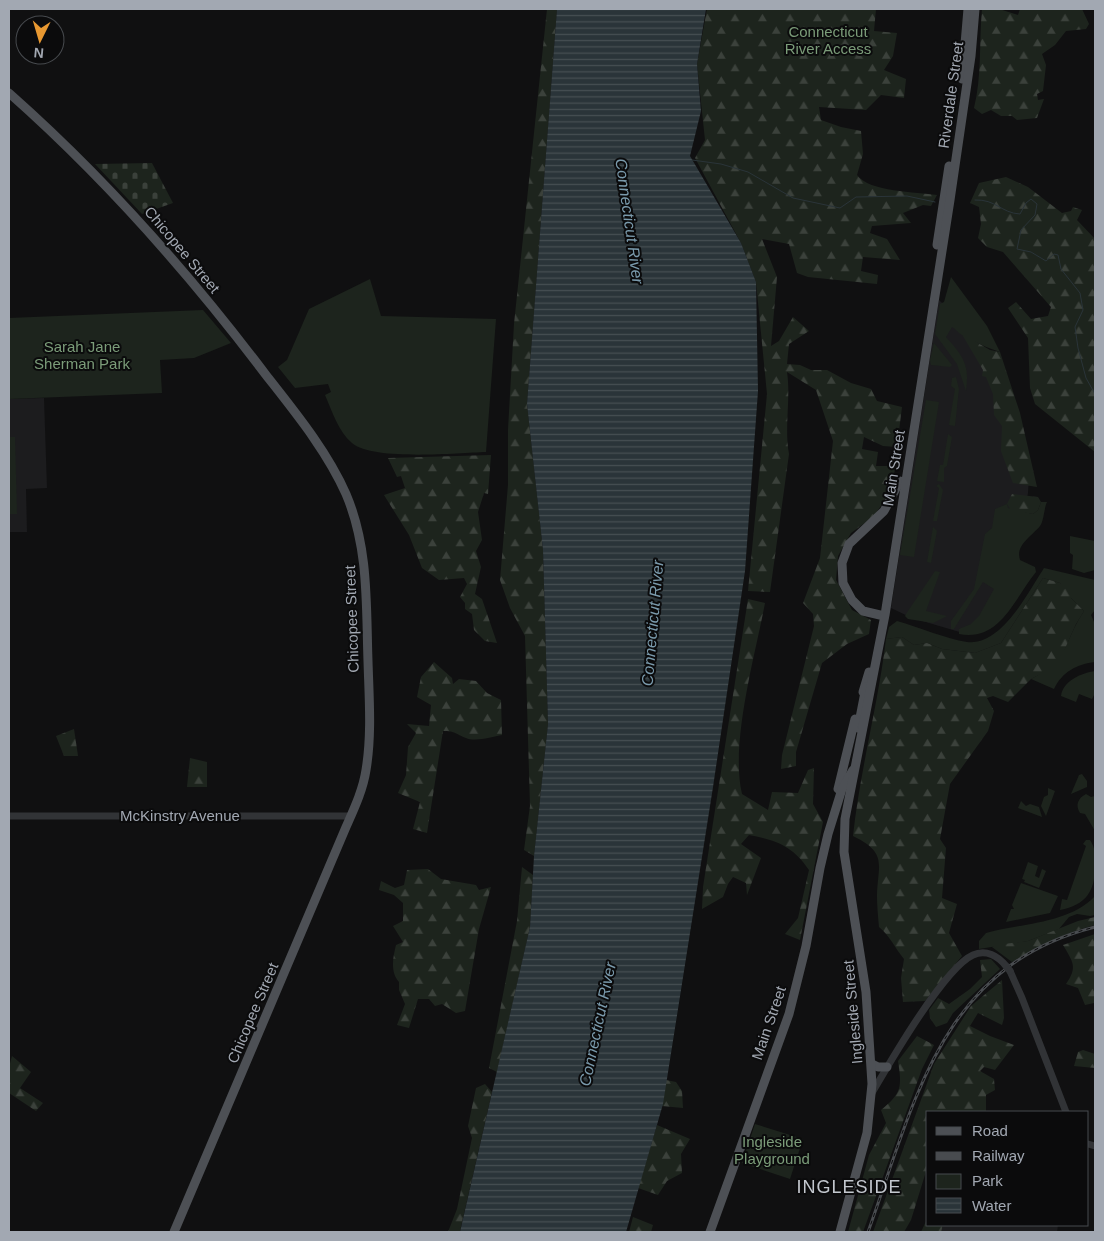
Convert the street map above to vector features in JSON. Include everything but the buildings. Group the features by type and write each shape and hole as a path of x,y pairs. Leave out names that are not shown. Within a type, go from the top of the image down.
{"main road":[{"name":"Riverdale Street","path":"949,185 968,9"},
{"name":"Riverdale Street","path":"949,185 971,56 975,9"},
{"name":"Chicopee Street","path":"9,93 91,169 154,237 283,396 342,484 357,525 363,556 370,733 366,769 351,816 174,1232"},
{"name":"Main Street","path":"857,753 949,185"},
{"name":"Main Street","path":"857,753 884,623 949,185"},
{"path":"880,615 863,611 852,600 843,583 842,564 849,544 884,512 900,481"},
{"name":"Main Street","path":"710,1232 789,1014 804,956 820,868 850,736 869,672"},
{"name":"Ingleside Street","path":"840,1232 867,1133 871,1093 872,1064 866,992 844,852 844,830 857,753"},
{"name":"Main Street","path":"833,816 842,789 854,769"},
{"path":"872,1064 878,1067 887,1067"}],"street":[{"name":"McKinstry Avenue","path":"9,816 351,816"},
{"path":"871,1093 931,1000 960,965 973,955 984,953 995,955 1008,968 1022,998 1066,1111"}],"shaded area":[{"path":"939,300 975,335 1030,462 1028,493 1006,598 963,633 912,618 891,608"},
{"path":"44,398 47,488 26,489 27,532 9,532 9,399"},
{"path":"928,1226 1058,1226 1057,1232 926,1232"}],"green space":[{"path":"547,9 557,9 527,404 543,550 548,724 534,856 524,850 530,806 525,636 510,608 500,580 508,485 508,430 514,324"},
{"name":"Connecticut River Access","path":"707,9 876,9 874,31 897,33 893,56 884,70 906,79 904,98 881,95 866,110 819,107 821,120 861,131 863,154 857,175 863,181 882,188 937,195 931,206 923,205 903,213 911,223 872,226 870,233 887,239 900,260 863,257 861,271 878,275 877,284 808,277 797,273 789,244 762,239 777,277 771,346 779,341 793,317 809,331 789,344 787,364 800,365 811,370 827,370 851,383 871,389 877,401 902,407 897,447 883,446 864,437 862,449 878,452 876,466 896,466 888,496 873,517 851,533 838,556 836,580 852,610 871,620 869,634 847,644 822,663 796,752 796,766 781,769 782,755 814,626 813,614 803,603 820,558 833,441 816,390 787,372 787,434 789,454 770,592 748,591 767,394 756,282 741,243 695,158 705,140 697,64"},
{"path":"982,9 999,9 1018,15 1020,9 1082,9 1089,24 1086,29 1066,31 1055,45 1042,54 1046,65 1043,91 1037,94 1038,100 1044,99 1037,118 1017,120 1012,116 1001,116 991,110 982,114 974,108 979,72"},
{"path":"152,163 173,203 142,214 95,164"},
{"path":"1006,177 1028,187 1062,213 1071,211 1073,207 1082,210 1077,220 1095,239 1095,452 1035,404 1030,388 1028,338 1008,308 1016,302 1031,319 1048,316 1051,307 1003,252 987,247 978,238 981,224 979,207 970,203 979,183"},
{"path":"951,277 987,326 1000,352 966,337 952,327 946,337 964,361 967,374 966,391 957,364 935,334 940,304 944,302"},
{"path":"370,279 381,316 496,319 486,452 416,455 363,449 352,443 339,427 325,395 331,392 328,384 295,388 278,367 287,360 309,309"},
{"name":"Sarah Jane Sherman Park","path":"203,310 231,343 194,358 160,360 162,393 9,399 9,318"},
{"path":"964,335 990,350 1000,352 1020,413 1037,487 1013,483 1001,451 1002,426 994,415 993,394 986,377 982,376 983,370"},
{"path":"934,343 952,365 950,367 931,365 930,360"},
{"path":"956,377 959,389 955,426 949,425 955,389 951,386 952,378"},
{"path":"926,400 939,402 914,557 900,555"},
{"path":"948,434 952,437 947,466 944,468 944,482 937,481 940,465 943,465"},
{"path":"9,437 15,437 17,514 9,514"},
{"path":"491,455 488,494 484,493 478,512 482,540 476,551 481,567 475,594 482,599 497,643 485,641 474,630 472,614 465,609 465,603 460,597 467,584 464,578 439,580 422,568 409,535 384,495 405,488 401,476 397,477 388,458"},
{"path":"939,484 943,490 937,521 933,521 939,488 936,486"},
{"path":"1012,494 1038,497 1041,502 1038,510 1033,514 1011,510 1007,504"},
{"path":"1041,502 1047,502 1041,524 1022,545 1019,555 1020,560 1035,567 1036,572 1013,606 996,625 985,631 973,635 959,634 959,629 971,624 979,616 994,589 983,582 954,629 951,629 951,621 974,589 985,534 992,528 995,509 1007,504 1008,508 1033,514 1038,510"},
{"path":"933,527 937,531 931,563 927,562"},
{"path":"1070,536 1095,541 1095,570 1084,573 1072,569 1073,555 1070,553"},
{"path":"1044,568 1095,580 1095,610 1091,615 1095,624 1095,662 1071,670 1061,678 1054,689 1031,679 1053,664 1059,657 1084,611 1060,583 1043,578 1001,643 975,653 942,649 927,643 914,645 902,637 886,639 889,627 897,621 941,636 967,642 980,641 992,636 1013,616"},
{"path":"935,571 940,572 926,611 947,616 933,623 908,619 905,616 906,614"},
{"path":"1043,578 1060,583 1070,591 1071,598 1084,611 1063,653 1050,669 1031,679 1008,702 993,696 987,698 994,711 988,731 950,784 940,839 946,848 942,898 957,904 949,933 962,956 925,1001 903,1002 901,978 904,959 879,927 877,895 878,860 872,848 853,836 886,639 902,637 914,645 927,643 942,649 975,653 1001,643"},
{"path":"748,599 765,603 741,725 739,773 742,794 768,810 772,792 798,793 808,770 814,768 813,804 823,822 800,940 785,934 798,918 809,870 797,855 783,845 768,839 749,835 741,844 761,858 747,895 746,883 733,877 723,897 702,909 703,887"},
{"path":"434,662 452,678 453,684 459,679 476,681 487,693 501,700 502,735 474,740 453,732 443,731 427,833 413,829 420,802 398,793 406,775 408,747 416,733 407,724 429,726 431,705 417,697 421,677"},
{"path":"1095,671 1095,693 1092,699 1079,694 1076,702 1061,696 1062,691 1069,682 1084,674"},
{"path":"74,729 78,756 64,756 56,736"},
{"path":"190,758 207,762 207,787 187,787"},
{"path":"1082,774 1087,781 1087,787 1071,794 1079,775"},
{"path":"1048,788 1055,791 1046,816 1041,806 1044,797 1048,795"},
{"path":"1086,794 1091,797 1095,796 1095,831 1085,814 1080,813 1078,807 1079,800"},
{"path":"1021,801 1026,806 1030,804 1039,807 1042,817 1018,808"},
{"path":"1086,840 1090,840 1095,853 1095,876 1091,890 1076,905 1060,910 1062,899 1067,900 1086,846 1083,844"},
{"path":"1028,862 1038,866 1035,876 1039,878 1042,869 1046,871 1039,888 1024,882 1025,880 1022,879"},
{"path":"522,867 533,875 530,927 497,1072 489,1068 517,921"},
{"path":"428,869 441,879 476,885 479,890 491,887 479,929 465,1011 456,1013 442,1004 435,1006 429,999 418,999 409,1028 397,1025 405,1004 399,990 399,982 394,974 393,964 396,945 403,942 393,926 403,921 403,903 394,895 379,890 381,881 395,888 404,885 407,870"},
{"path":"1021,883 1058,896 1050,913 1006,922 1011,909 1014,909 1012,905"},
{"path":"1095,896 1095,915 1077,914 1069,917 1059,929 1028,941 979,949 979,941 986,933 1058,917 1072,912"},
{"path":"1095,917 1095,925 1052,940 1012,962 992,947 1028,941 1078,921"},
{"path":"1095,934 1095,1000 1094,1003 1085,1005 1078,988 1066,984 1072,973 1073,964 1063,945"},
{"path":"991,959 1000,969 953,1013 947,1023 936,1027 930,1018 929,1010 938,998 949,1004 970,989 982,977 980,960"},
{"path":"1002,980 1004,1018 1002,1025 978,1013 970,1026 1014,1045 995,1070 984,1067 980,1071 994,1079 995,1090 986,1095 986,1111 926,1111 926,1171 911,1220 904,1232 873,1232 934,1064 971,1006"},
{"path":"917,1036 934,1045 922,1069 863,1232 848,1232 869,1155 886,1123 881,1110 893,1099 899,1089 898,1061"},
{"path":"1083,1050 1095,1054 1095,1068 1074,1066 1078,1052"},
{"path":"12,1056 31,1072 20,1088 43,1103 36,1111 9,1093 9,1067"},
{"path":"666,1080 676,1082 682,1091 683,1108 662,1106"},
{"path":"485,1084 492,1092 460,1231 448,1232 457,1209 472,1138 468,1126 476,1088"},
{"name":"Ingleside Playground","path":"755,1124 803,1139 790,1179 742,1163"},
{"path":"657,1125 690,1139 681,1154 682,1173 667,1181 658,1195 638,1188"},
{"path":"633,1217 653,1225 651,1232 629,1232"},
{"path":"926,1221 926,1226 943,1226 941,1232 921,1232"}],"water":[{"name":"Connecticut River","path":"557,9 706,9 697,64 701,111 690,156 741,243 756,282 758,391 745,571 663,1104 626,1232 460,1232 530,927 534,856 548,724 543,550 527,404"}],"waterway":[{"path":"692,160 721,164 748,172 793,198 840,208 856,197 907,196 935,202"},
{"path":"975,200 982,200 1020,214 1026,203 1031,199 1037,204 1035,215 1021,230 1017,249 1031,252 1046,261 1054,254 1058,255 1061,269 1080,293 1083,310 1075,327 1078,348 1086,378 1095,394"}],"railway":[{"path":"868,1232 920,1089 941,1045 967,1006 1001,973 1043,946 1095,927"}],"district":[{"name":"INGLESIDE","path":"849,1187"}]}
